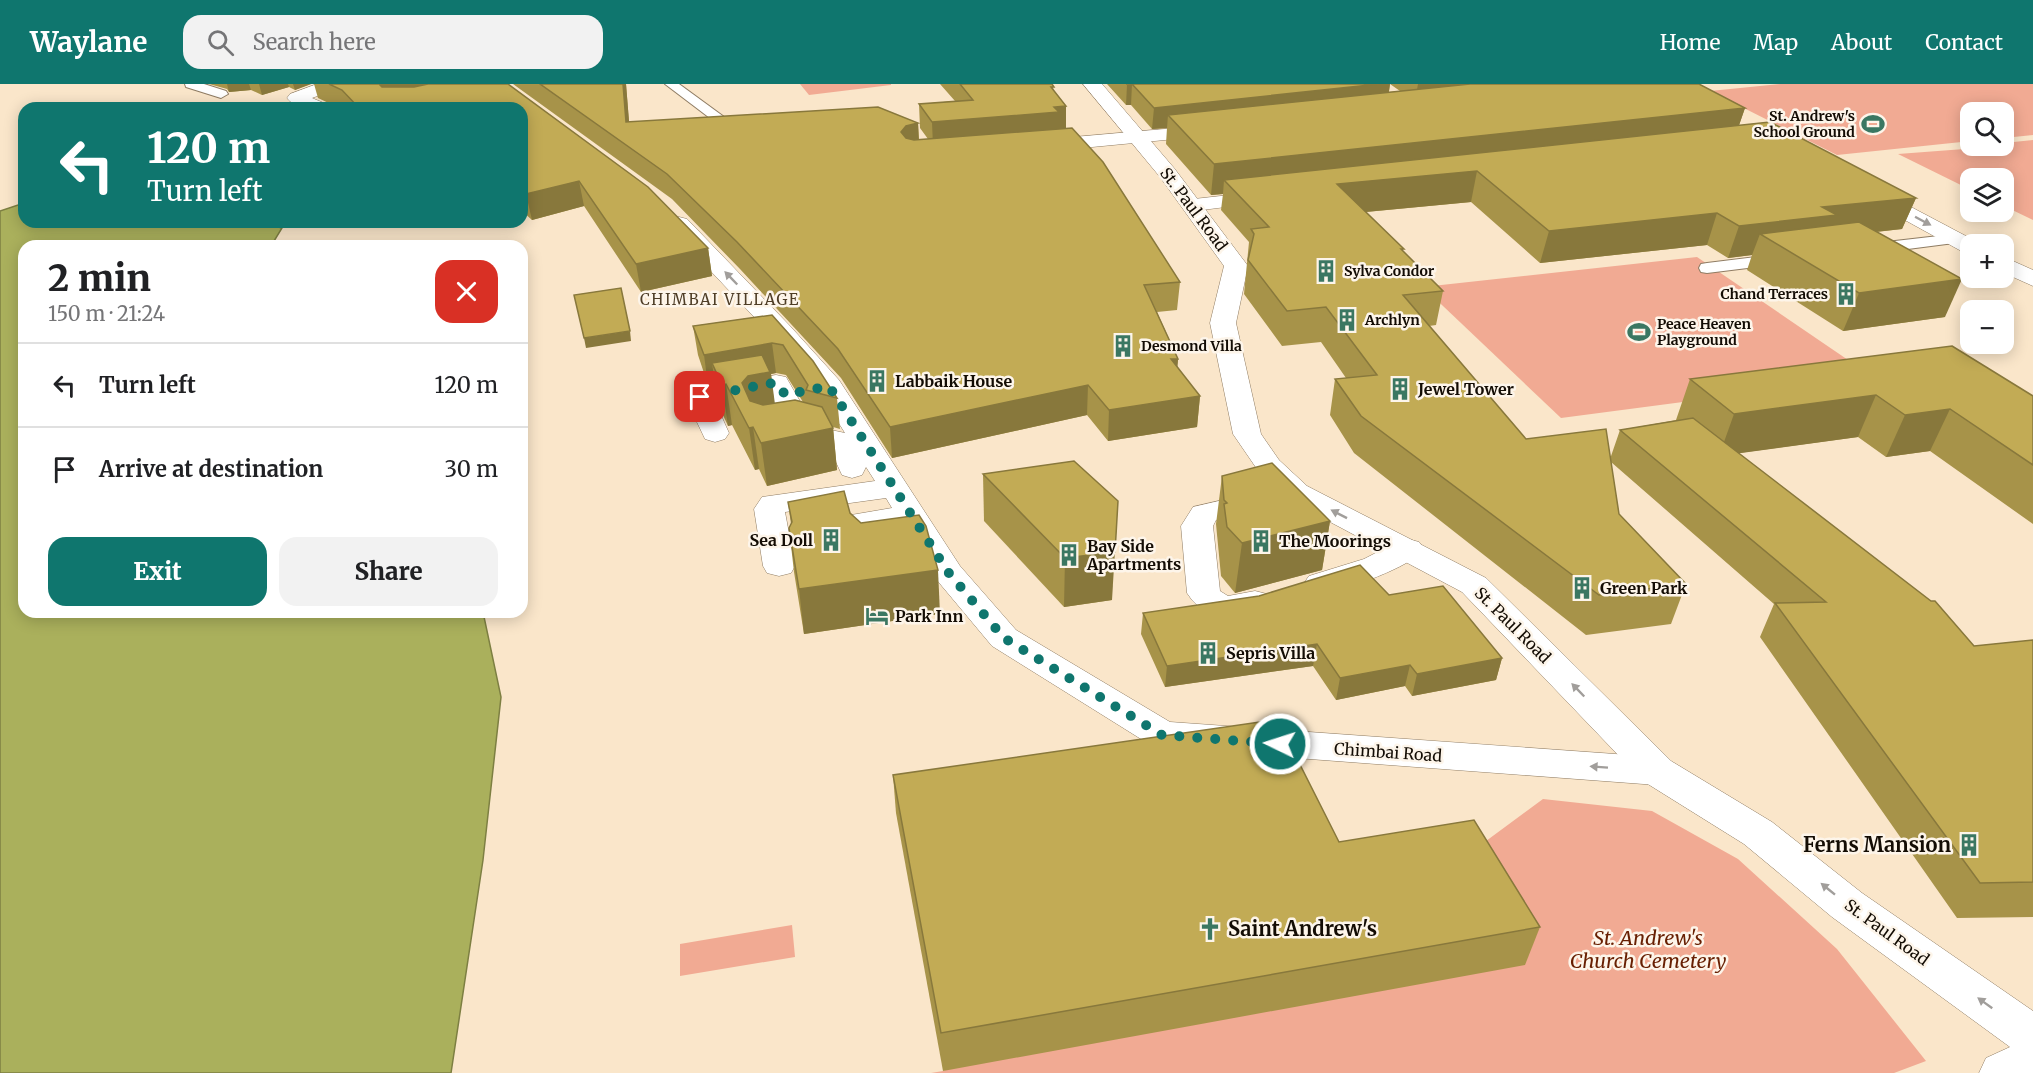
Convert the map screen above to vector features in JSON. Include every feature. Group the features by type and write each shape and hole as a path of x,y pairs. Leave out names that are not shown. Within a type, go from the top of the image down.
{"street":[{"path":"306,102 296,98 299,94 333,84"},
{"name":"St. Paul Road","path":"1092,84 1140,138 1194,205 1236,266 1222,323 1247,434 1269,466 1274,490 1408,549 1474,585 1657,771 1758,833 1847,904 2033,1037"},
{"path":"1022,148 1222,129"},
{"path":"1855,185 1960,241"},
{"path":"1194,205 1286,195"},
{"name":"Chimbai Road","path":"662,207 781,331 829,386 861,485 911,515 948,572 1004,638 1162,735 1657,771"},
{"path":"2014,269 2033,279"},
{"path":"715,433 700,399 701,396 776,383 785,395 795,418 761,431 803,430 823,438 839,440 861,485 872,555"},
{"path":"785,395 829,386"},
{"path":"779,566 770,506 777,502 861,485 911,515"},
{"path":"1303,528 1274,490 1204,514 1197,526 1204,593 1218,606 1230,608 1376,566 1408,549"},
{"path":"1326,551 1348,575"},
{"path":"2003,1073 2033,1059"}],"lane":[{"path":"191,84 220,94"},
{"path":"671,84 724,122"},
{"path":"1849,251 1960,243"},
{"path":"1707,268 1802,257"}],"green space":[{"path":"800,84 891,84 891,85 809,95"},
{"name":"St. Andrew's School Ground","path":"1780,84 2033,84 2033,135 2014,137 2014,102 1960,102 1960,142 1837,155 1710,91"},
{"path":"2033,140 2033,220 2014,211 2014,168 1960,168 1960,185 1898,154 1960,149 1960,156 2014,156 2014,142"},
{"name":"Peace Heaven Playground","path":"1697,257 1873,377 1561,418 1423,287"},
{"name":"St. Andrew's Church Cemetery","path":"1543,799 1652,811 1738,859 1837,949 1926,1061 1894,1073 931,1073 943,1071 1463,858"},
{"path":"792,925 795,957 680,976 680,944"}],"shaded area":[{"path":"18,205 18,228 282,228 275,240 18,240 18,618 484,618 501,697 483,860 451,1073 0,1073 0,211"}],"building":[{"path":"329,84 381,84 382,87 414,87 428,84 508,84 648,187 708,248 636,264 579,181 528,194 528,102 353,102 342,90"},
{"path":"540,84 623,84 626,122 878,107 918,123 906,126 901,132 906,138 914,140 1072,128 1103,162 1180,282 1144,285 1178,359 1171,359 1200,396 1109,410 1088,385 890,427 838,349 737,242 667,174"},
{"path":"960,84 1052,84 1054,87 1051,87 1066,106 1054,107 1059,112 932,122 919,104 973,100"},
{"path":"1132,84 1379,84 1154,108"},
{"path":"1470,84 1699,84 1745,108 1214,164 1168,115"},
{"path":"1770,122 1916,198 1822,207 1837,215 1739,226 1717,213 1549,231 1477,171 1337,184 1404,249 1401,249 1443,291 1403,295 1526,439 1606,429 1619,514 1686,584 1599,595 1361,416 1335,379 1377,375 1326,307 1287,311 1248,260 1254,234 1251,229 1269,227 1224,180"},
{"path":"1859,222 1960,279 1859,293 1760,234"},
{"path":"621,288 630,331 584,338 574,295"},
{"path":"772,315 813,361 837,398 806,390 808,385 783,345 772,343 704,355 693,326"},
{"path":"1952,346 1960,351 1960,354 1965,354 2033,396 2033,465 1950,409 1905,415 1876,395 1734,414 1690,379"},
{"path":"762,355 770,372 748,376 742,383 750,401 763,405 795,400 822,407 833,428 761,443 753,427 749,428 726,384 722,385 712,363"},
{"path":"1693,418 1931,601 1935,601 1974,646 2033,640 2033,882 1980,883 1775,603 1826,602 1620,430"},
{"path":"1074,461 1118,501 1115,552 1065,558 983,474"},
{"path":"1272,463 1330,521 1242,543 1227,527 1224,504 1227,503 1224,500 1222,476"},
{"path":"844,491 850,513 861,523 919,515 926,526 938,570 799,589 789,528 792,522 788,502"},
{"path":"1360,565 1389,595 1443,586 1502,658 1417,674 1410,665 1340,678 1317,644 1167,666 1143,613 1259,596"},
{"name":"Saint Andrew's","path":"1278,721 1339,842 1474,820 1540,927 941,1033 893,775"}],"place":[{"name":"St. Andrew's School Ground","path":"1873,124"},
{"name":"Sylva Condor","path":"1326,271"},
{"name":"Chand Terraces","path":"1846,294"},
{"name":"Archlyn","path":"1347,320"},
{"name":"Peace Heaven Playground","path":"1639,332"},
{"name":"Desmond Villa","path":"1123,346"},
{"name":"Labbaik House","path":"877,381"},
{"name":"Jewel Tower","path":"1400,389"},
{"name":"Sea Doll","path":"831,540"},
{"name":"The Moorings","path":"1261,541"},
{"name":"Bay Side Apartments","path":"1069,555"},
{"name":"Green Park","path":"1582,588"},
{"name":"Park Inn","path":"877,616"},
{"name":"Sepris Villa","path":"1208,653"},
{"name":"Ferns Mansion","path":"1969,845"},
{"name":"Saint Andrew's","path":"1210,929"}],"district":[{"name":"CHIMBAI VILLAGE","path":"720,300"}],"route":[{"path":"700,397 773,383 779,384 785,395 829,386 948,572 1004,638 1162,735 1280,744"}]}
